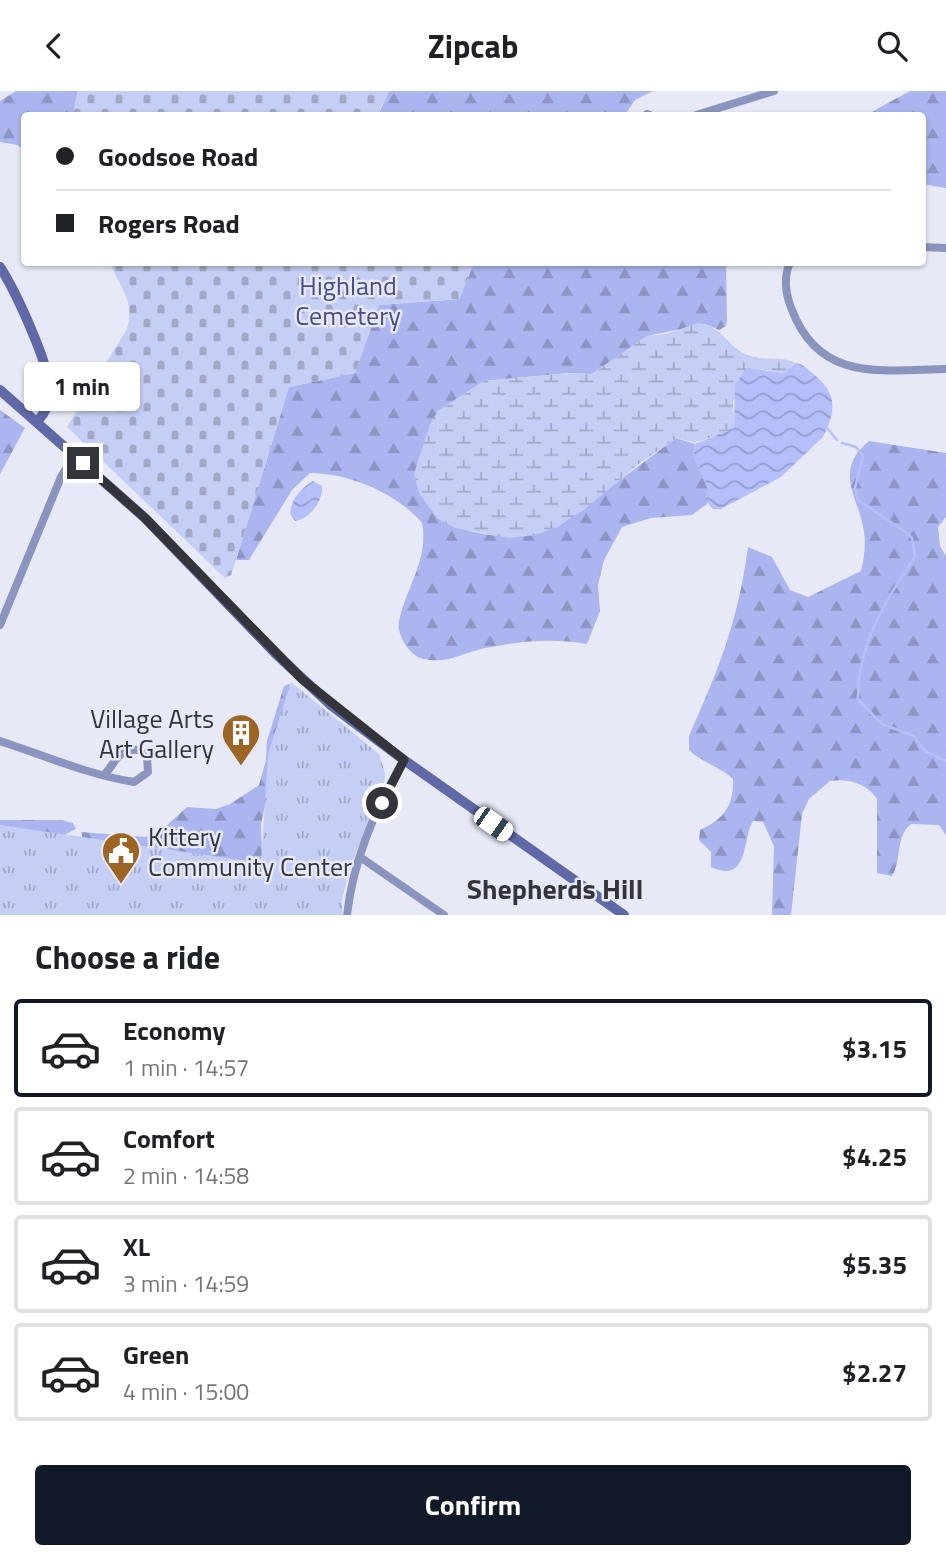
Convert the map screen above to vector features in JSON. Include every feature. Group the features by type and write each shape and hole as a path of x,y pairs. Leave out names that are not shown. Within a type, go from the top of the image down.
{"main road":[{"path":"0,267 13,290 48,379 50,397 37,422"},
{"path":"0,390 145,518 302,679 404,760 624,915"}],"street":[{"path":"706,112 774,91"},
{"path":"926,247 946,248"},
{"path":"789,266 786,281 793,312 809,341 829,360 841,365 869,368 946,369"},
{"path":"0,625 61,477 74,455"},
{"path":"0,741 106,774 129,781 138,780 148,772 147,758 139,750 127,750 119,755 106,774"},
{"path":"347,915 360,857 382,803 404,760"},
{"path":"360,857 444,915"}],"green space":[{"path":"16,91 78,91 74,112 21,112 21,148 0,142 0,101"},
{"path":"78,91 389,91 378,112 74,112"},
{"path":"389,91 653,91 635,100 627,112 379,112"},
{"path":"910,91 946,91 946,188 926,185 926,112 872,112"},
{"name":"Highland Cemetery","path":"111,266 473,266 459,299 379,305 355,373 289,387 231,575 225,578 67,427 127,329 129,310"},
{"path":"473,266 726,266 727,320 726,326 719,330 705,324 647,336 592,374 569,373 484,381 438,411 437,518 466,530 496,536 527,535 557,527 676,438 695,444 693,455 708,488 707,504 692,515 651,518 622,527 604,560 598,585 600,611 587,644 562,641 524,642 433,660 413,654 402,638 399,621 420,561 422,523 412,512 386,494 340,477 310,473 292,490 249,560 236,560 289,387 355,373 379,305 459,299"},
{"path":"698,323 714,329 735,348 748,355 796,363 784,373 761,369 733,401 734,428 695,442 676,438 636,466 585,509 557,527 535,535 509,538 455,528 437,518 419,493 414,474 430,424 438,411 484,381 569,373 592,374 647,336 666,334"},
{"path":"0,410 25,428 0,474"},
{"path":"869,441 946,453 946,517 938,527 940,546 946,556 946,835 939,825 911,824 903,835 892,876 877,873 877,799 868,789 856,783 830,781 809,799 802,814 791,915 772,915 774,846 763,822 753,821 739,865 724,871 711,867 711,852 699,840 700,830 726,811 732,797 733,779 689,750 689,736 733,622 748,547 772,557 790,590 808,597 861,571 865,537 850,474 858,452"},
{"path":"291,682 379,754 385,773 384,784 349,870 342,900 342,915 0,915 0,825 261,863 268,754"},
{"path":"291,685 261,824 262,855 258,866 83,839 81,832 146,837 165,827 187,807 216,809 230,804 259,785 266,760 267,741 284,686"},
{"path":"0,820 61,820 73,823 76,829 58,838 0,915"}],"water":[{"path":"796,363 804,366 819,379 830,393 831,417 823,437 781,477 721,509 713,509 705,500 708,488 693,455 695,444 734,428 735,385 746,368 784,373"},
{"path":"313,481 322,486 318,503 306,517 295,521 290,514 292,504 301,491"}],"waterway":[{"path":"828,429 837,440"},
{"path":"842,443 856,447 863,456 855,488 858,500 907,533 912,538 915,557 875,624 862,661 858,700 882,724 914,736 925,751 946,761"}],"place":[{"name":"Village Arts Art Gallery","path":"241,767"},
{"name":"Kittery Community Center","path":"121,885"}],"district":[{"name":"Shepherds Hill","path":"555,888"}],"route":[{"path":"83,463 145,518 302,679 359,728 404,760 382,803"}]}
